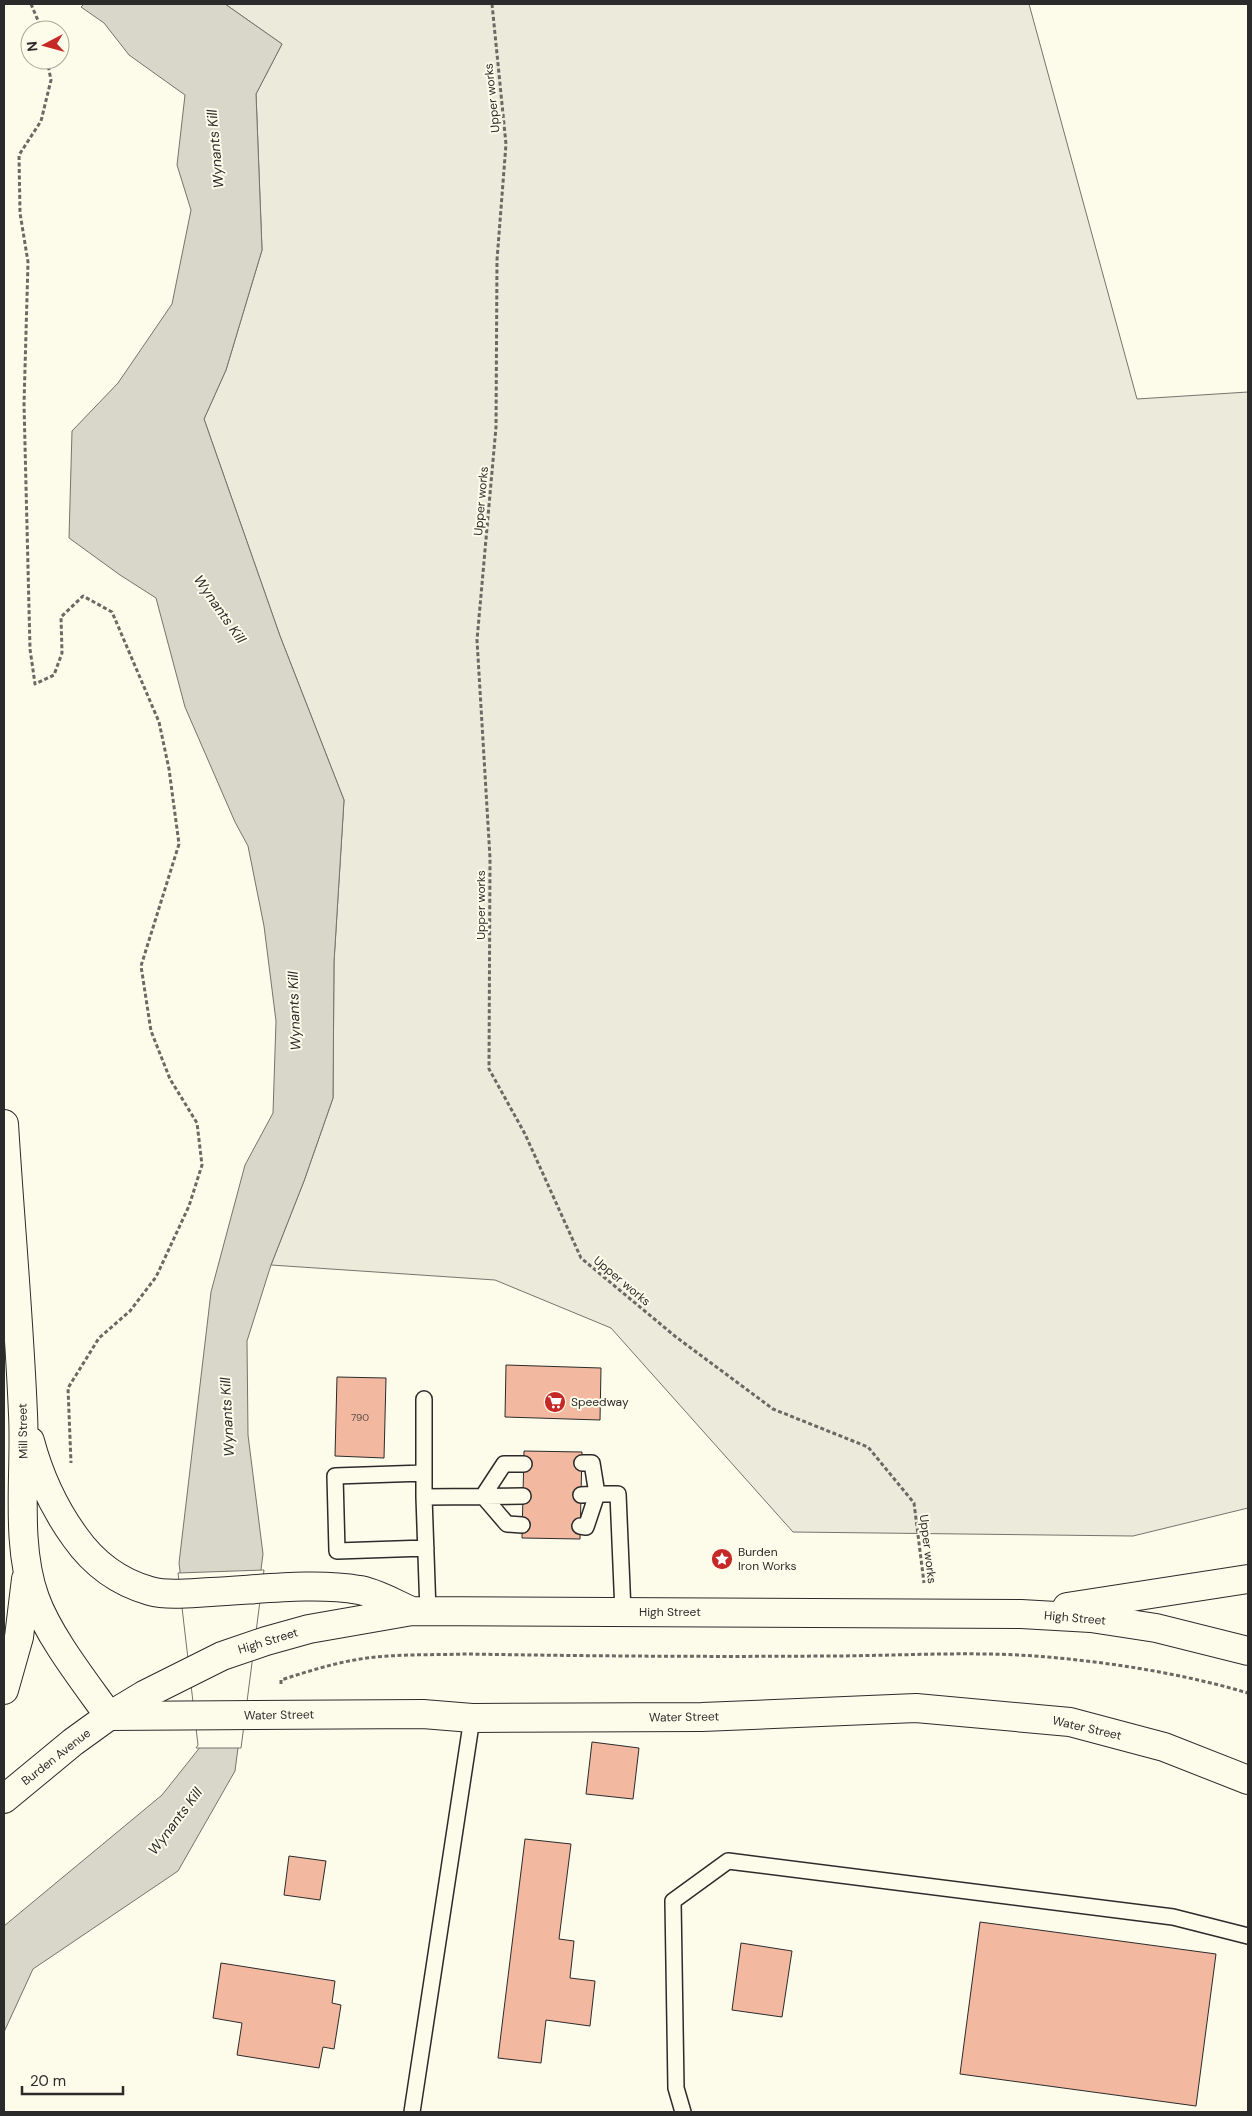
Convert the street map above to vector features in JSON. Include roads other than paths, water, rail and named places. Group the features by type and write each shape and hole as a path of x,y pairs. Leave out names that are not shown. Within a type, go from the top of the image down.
{"main road":[{"name":"Mill Street","path":"4,1124 23,1415 23,1521 27,1568 34,1598 50,1630 109,1716"},
{"path":"23,1415 34,1454 47,1489 64,1522 82,1548 103,1569 128,1584 152,1592 179,1594 309,1587 360,1590 420,1612"},
{"path":"4,1690 19,1637 27,1568"},
{"path":"1021,1614 1248,1579"},
{"name":"High Street","path":"109,1716 178,1676 222,1656 309,1629 420,1612 1021,1614 1091,1618 1156,1628 1248,1651"},
{"name":"Water Street","path":"109,1716 423,1714 472,1718 702,1717 916,1708 1070,1722 1164,1747 1248,1780"},
{"name":"Burden Avenue","path":"4,1799 73,1742 109,1716"}],"lane":[{"path":"420,1612 426,1548 424,1399"},
{"path":"580,1526 586,1527 597,1494 592,1463 582,1463"},
{"path":"483,1496 504,1464 524,1464"},
{"path":"424,1473 335,1476 337,1551 426,1548"},
{"path":"581,1495 618,1494 623,1612"},
{"path":"483,1496 507,1524 522,1525"},
{"path":"424,1497 523,1496"},
{"path":"412,2112 472,1718"},
{"path":"683,2112 676,2088 673,1901 728,1861 1173,1917 1248,1936"}],"water":[{"name":"Wynants Kill","path":"84,4 225,4 282,44 256,94 262,250 226,370 204,419 280,636 344,800 334,962 333,1098 304,1181 271,1265 247,1341 248,1435 263,1554 235,1771 178,1871 33,1969 4,2032 4,1926 162,1795 201,1746 179,1563 211,1292 245,1165 273,1113 276,1021 264,926 248,846 235,822 185,707 156,598 120,575 69,538 72,431 118,383 172,304 191,210 177,165 185,95 129,55 104,23 81,7"}],"place":[{"name":"Speedway","path":"555,1402"},
{"name":"Burden Iron Works","path":"722,1559"}]}
